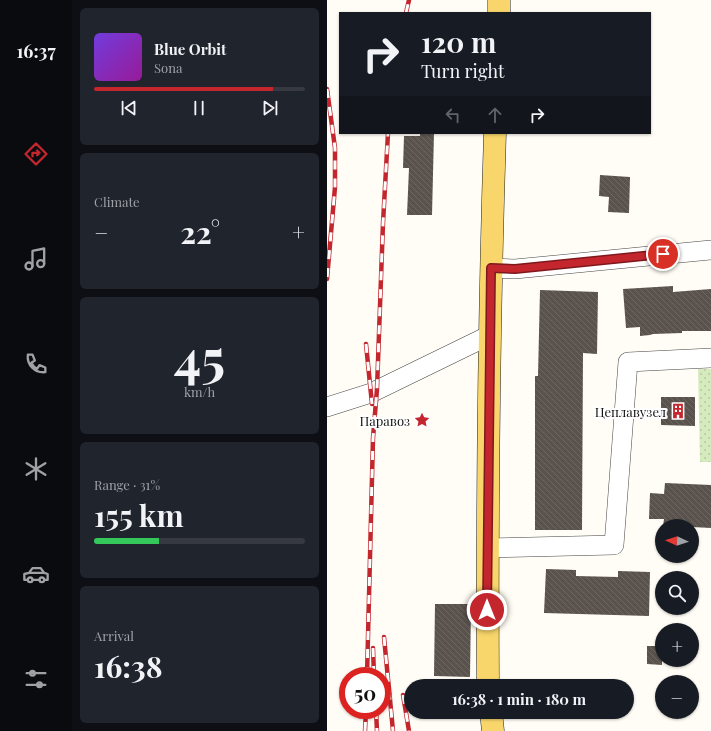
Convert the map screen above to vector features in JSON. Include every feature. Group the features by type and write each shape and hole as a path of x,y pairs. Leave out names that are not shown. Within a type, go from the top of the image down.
{"main road":[{"path":"499,0 499,12"},
{"path":"488,679 487,548 491,268 495,134"},
{"path":"492,719 493,731"}],"street":[{"path":"491,268 515,269 711,250"},
{"path":"327,407 371,393 490,335"},
{"path":"487,548 614,545 628,362 711,358"}],"green space":[{"path":"698,369 711,369 711,462 700,462"}],"building":[{"path":"420,134 434,134 432,215 407,215 409,168 403,168 404,136 420,136"},
{"path":"600,175 630,177 629,213 608,212 609,197 599,196"},
{"path":"673,286 673,292 711,289 711,331 682,331 682,333 640,336 640,327 626,328 623,289"},
{"path":"540,290 598,292 597,354 583,353 582,530 535,530 535,376 538,376"},
{"name":"Цеплавузел","path":"661,397 695,397 695,426 661,425"},
{"path":"665,483 711,485 711,528 699,527 699,519 649,519 650,493 664,494"},
{"path":"546,569 576,570 576,576 618,577 618,571 650,572 649,616 544,613"},
{"path":"435,604 471,604 470,677 434,676"},
{"path":"647,646 655,646 655,665 647,664"}],"railway":[{"path":"406,12 409,0"},
{"path":"327,89 335,148 335,187 327,279"},
{"path":"367,667 373,438 377,389 388,134"},
{"path":"366,344 372,404"},
{"path":"384,637 393,731"},
{"path":"373,648 374,667"},
{"path":"403,695 409,731"},
{"path":"365,731 366,719"},
{"path":"376,719 377,731"}],"place":[{"name":"Цеплавузел","path":"678,411"},
{"name":"Паравоз","path":"422,420"}],"route":[{"path":"487,610 491,268 515,269 663,254"}]}
